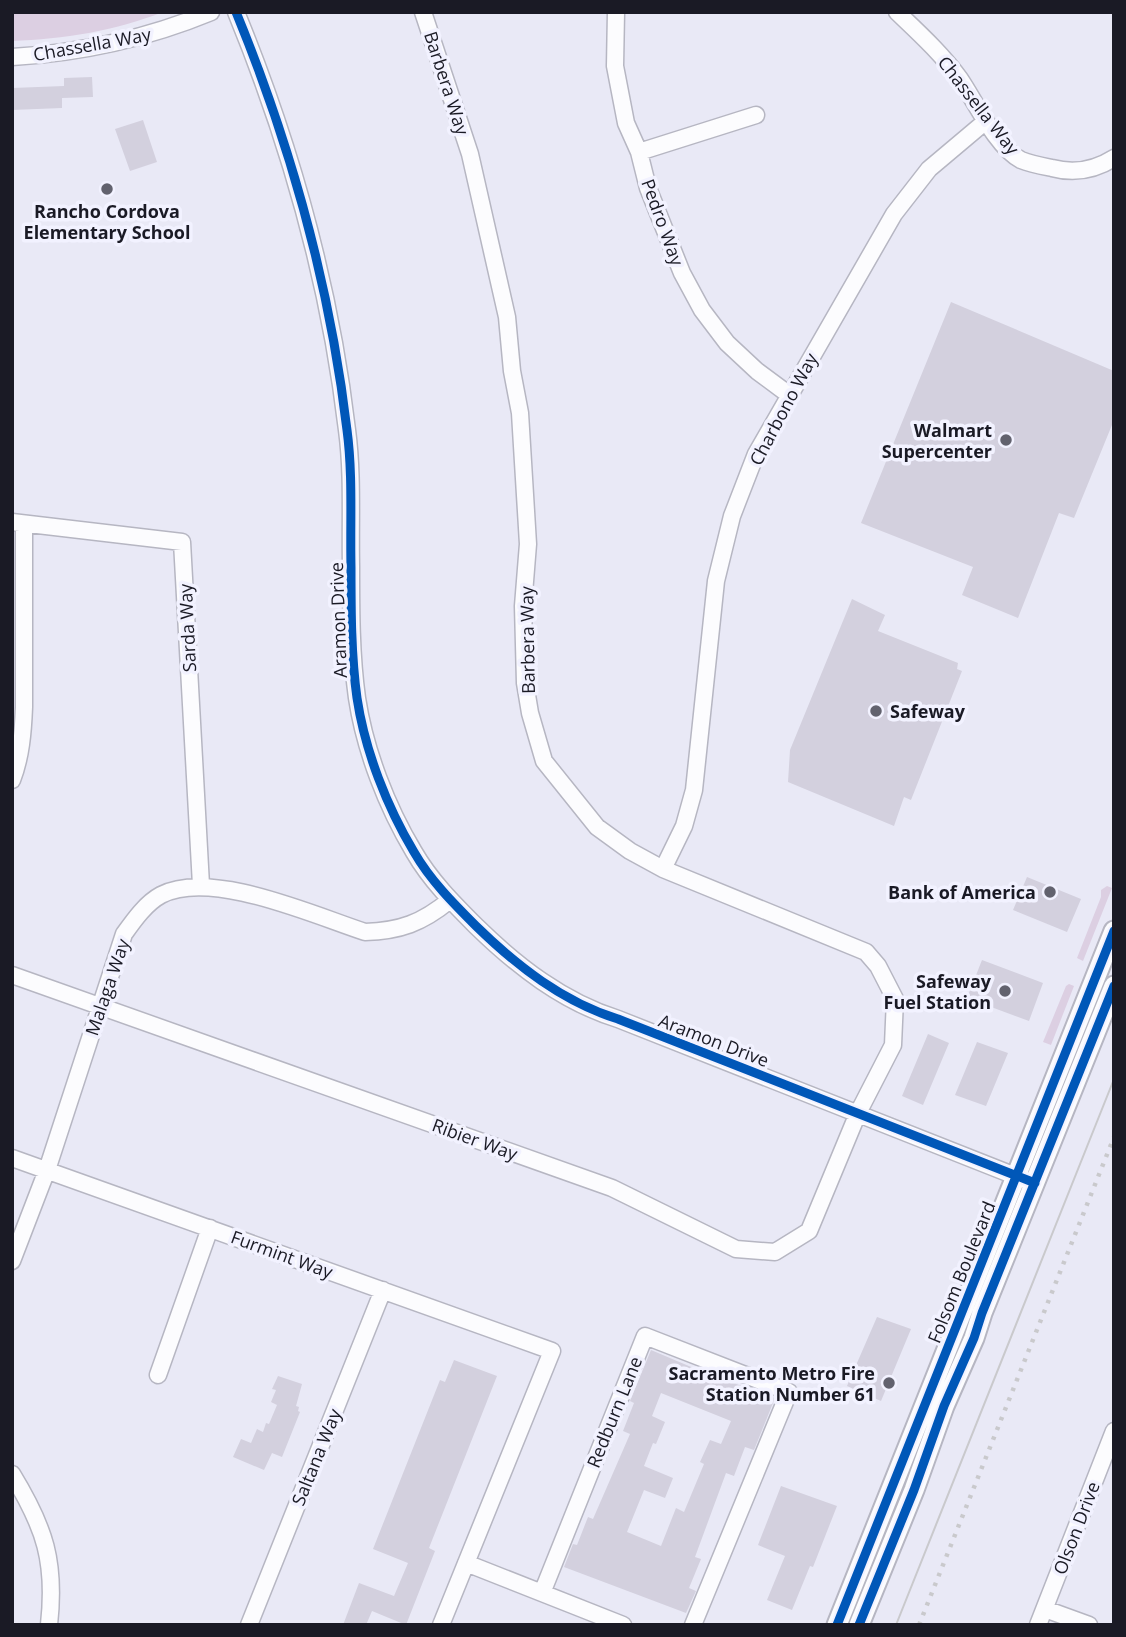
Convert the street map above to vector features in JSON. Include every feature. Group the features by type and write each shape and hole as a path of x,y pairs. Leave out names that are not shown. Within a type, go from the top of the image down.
{"main road":[{"name":"Folsom Boulevard","path":"837,1625 1114,930"},
{"name":"Folsom Boulevard","path":"859,1625 914,1490 944,1406 964,1363 982,1312 1114,986"}],"street":[{"name":"Chassella Way","path":"12,57 128,40 163,31 211,12"},
{"name":"Aramon Drive","path":"236,12 279,124 296,177 335,342 348,433 353,654 357,699 369,747 386,797 414,853 450,900 521,966 555,990 593,1011 1035,1184"},
{"name":"Barbera Way","path":"423,12 470,154 507,317 512,370 520,413 528,544 523,606 525,683 530,713 544,761 590,820 630,851 663,869 866,952 878,966 895,999 893,1045 858,1113"},
{"name":"Pedro Way","path":"616,12 615,66 626,123 639,152 648,188 682,273 702,310 727,343 746,362 788,394"},
{"name":"Chassella Way","path":"897,12 947,63 986,121 1011,152 1021,159 1062,171 1083,170 1102,165 1114,158"},
{"path":"639,152 755,115"},
{"name":"Charbono Way","path":"663,869 684,826 695,790 709,631 722,549 756,454 788,394 911,189 949,151 986,121"},
{"path":"12,780 23,734 24,708 18,523"},
{"name":"Sarda Way","path":"18,523 182,542 201,886"},
{"name":"Malaga Way","path":"12,1261 47,1170 124,934 132,922 161,895 201,886 257,896 365,932 379,932 417,923 450,900"},
{"name":"Ribier Way","path":"12,975 612,1188 736,1249 775,1252 808,1231 858,1113"},
{"name":"Furmint Way","path":"12,1158 552,1351 466,1563"},
{"path":"158,1376 210,1228"},
{"name":"Saltana Way","path":"250,1625 383,1290"},
{"name":"Redburn Lane","path":"542,1593 645,1336 789,1392 693,1625"},
{"name":"Olson Drive","path":"1042,1617 1106,1471 1114,1431"},
{"path":"12,1474 32,1507 45,1541 51,1589 49,1625"},
{"path":"441,1625 466,1563 623,1625"},
{"path":"1042,1617 1089,1625"}],"shaded area":[{"path":"12,12 163,12 89,33 12,41"},
{"path":"1107,886 1112,888 1083,961 1077,958 1101,897 1101,890"},
{"path":"1069,984 1074,986 1051,1045 1043,1042"}],"building":[{"path":"92,77 93,97 62,98 62,108 12,110 12,88 64,86 64,78"},
{"path":"143,120 157,162 130,171 115,129"},
{"path":"951,302 1114,371 1114,420 1074,518 1059,513 1018,618 962,595 973,567 861,523"},
{"name":"Safeway","path":"852,599 885,615 878,631 958,663 957,669 962,671 911,800 904,797 894,826 788,782 790,750"},
{"path":"1027,877 1081,899 1067,932 1013,910"},
{"name":"Safeway Fuel Station","path":"982,960 1043,983 1029,1021 967,998"},
{"path":"928,1034 949,1043 923,1105 902,1096"},
{"path":"977,1042 1008,1053 986,1106 955,1095"},
{"path":"877,1317 911,1329 881,1401 847,1386"},
{"path":"651,1350 775,1398 754,1450 745,1447 734,1476 726,1473 695,1557 701,1559 689,1588 696,1591 686,1613 564,1567 573,1544 577,1545 588,1517 593,1519 630,1434 623,1431 634,1403 630,1401","holes":["661,1393 731,1421 721,1444 710,1440 700,1462 704,1464 684,1512 676,1508 661,1546 627,1532 644,1490 665,1498 673,1478 644,1466 665,1422 652,1416"]},
{"path":"454,1360 497,1376 429,1548 435,1551 406,1625 372,1611 366,1625 343,1625 359,1583 394,1596 408,1563 373,1549 440,1380 445,1382"},
{"path":"278,1376 302,1384 296,1406 300,1412 282,1457 272,1453 264,1470 233,1457 241,1439 251,1443 257,1429 263,1432 266,1423 269,1424 277,1405 271,1402 276,1390 272,1389"},
{"path":"781,1486 837,1506 813,1567 810,1566 792,1610 767,1600 785,1556 758,1545"}],"tram line":[{"path":"896,1625 1114,1079"}],"railway":[{"path":"919,1625 1114,1137"}],"cycle path":[{"path":"236,12 274,114 306,217 340,376 351,481 352,649 357,698 365,738 386,797 420,862 451,900 492,941 524,969 578,1003 1035,1183"},
{"path":"837,1625 1114,931"},
{"path":"859,1625 914,1490 944,1406 974,1338 1114,986"}],"place":[{"name":"Rancho Cordova Elementary School","path":"107,189"},
{"name":"Walmart Supercenter","path":"1006,440"},
{"name":"Safeway","path":"876,711"},
{"name":"Bank of America","path":"1050,892"},
{"name":"Safeway Fuel Station","path":"1005,991"},
{"name":"Sacramento Metro Fire Station Number 61","path":"889,1383"}]}
